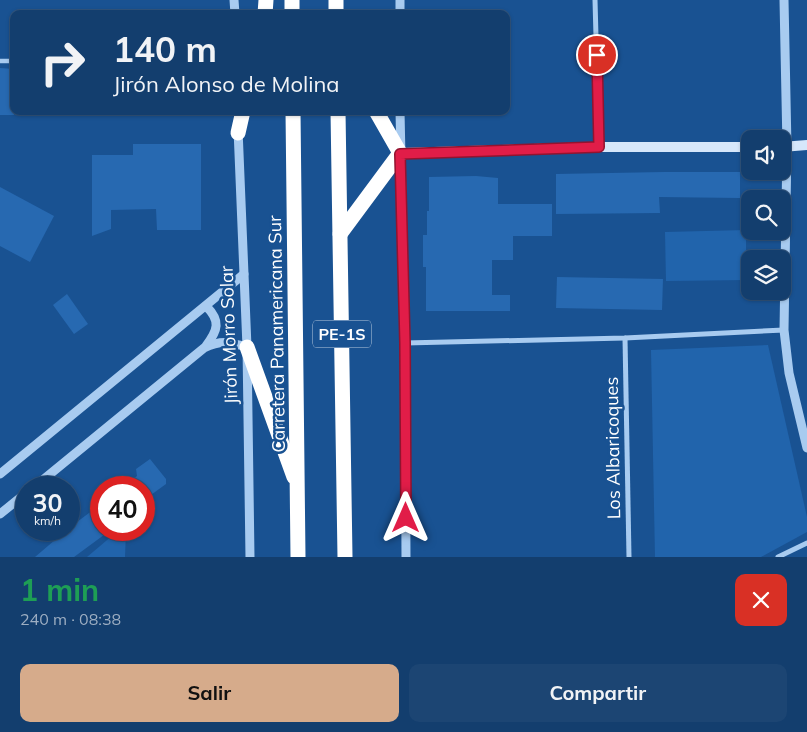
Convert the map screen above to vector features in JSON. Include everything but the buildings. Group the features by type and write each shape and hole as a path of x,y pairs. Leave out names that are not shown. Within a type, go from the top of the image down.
{"highway":[{"path":"238,133 242,115"},
{"name":"Carretera Panamericana Sur","path":"293,115 298,557"},
{"name":"PE-1S","path":"338,115 345,557"},
{"path":"340,234 400,154 378,115"},
{"path":"247,347 298,487"}],"main road":[{"path":"791,146 807,144"},
{"path":"400,154 599,147 741,147"}],"street":[{"path":"595,0 599,147"},
{"path":"784,0 785,130"},
{"name":"Jirón Morro Solar","path":"237,115 247,347 250,557"},
{"path":"400,115 405,343 406,557"},
{"path":"785,180 784,330 789,373 807,448"},
{"path":"0,474 244,274"},
{"path":"48,476 204,348 215,333 217,322 213,313 206,306"},
{"path":"405,343 625,338 784,330"},
{"name":"Los Albaricoques","path":"625,338 629,557"},
{"path":"204,348 215,343 229,342 247,347"},
{"path":"0,514 15,502"},
{"path":"778,557 807,543"}],"shaded area":[{"path":"741,230 741,240 746,240 746,250 741,250 741,280 666,281 665,232"},
{"path":"768,345 807,517 807,532 761,557 655,557 651,350"},
{"path":"106,541 126,541 125,557 87,557"}],"route":[{"path":"406,518 405,343 400,154 599,147 597,55"}]}
